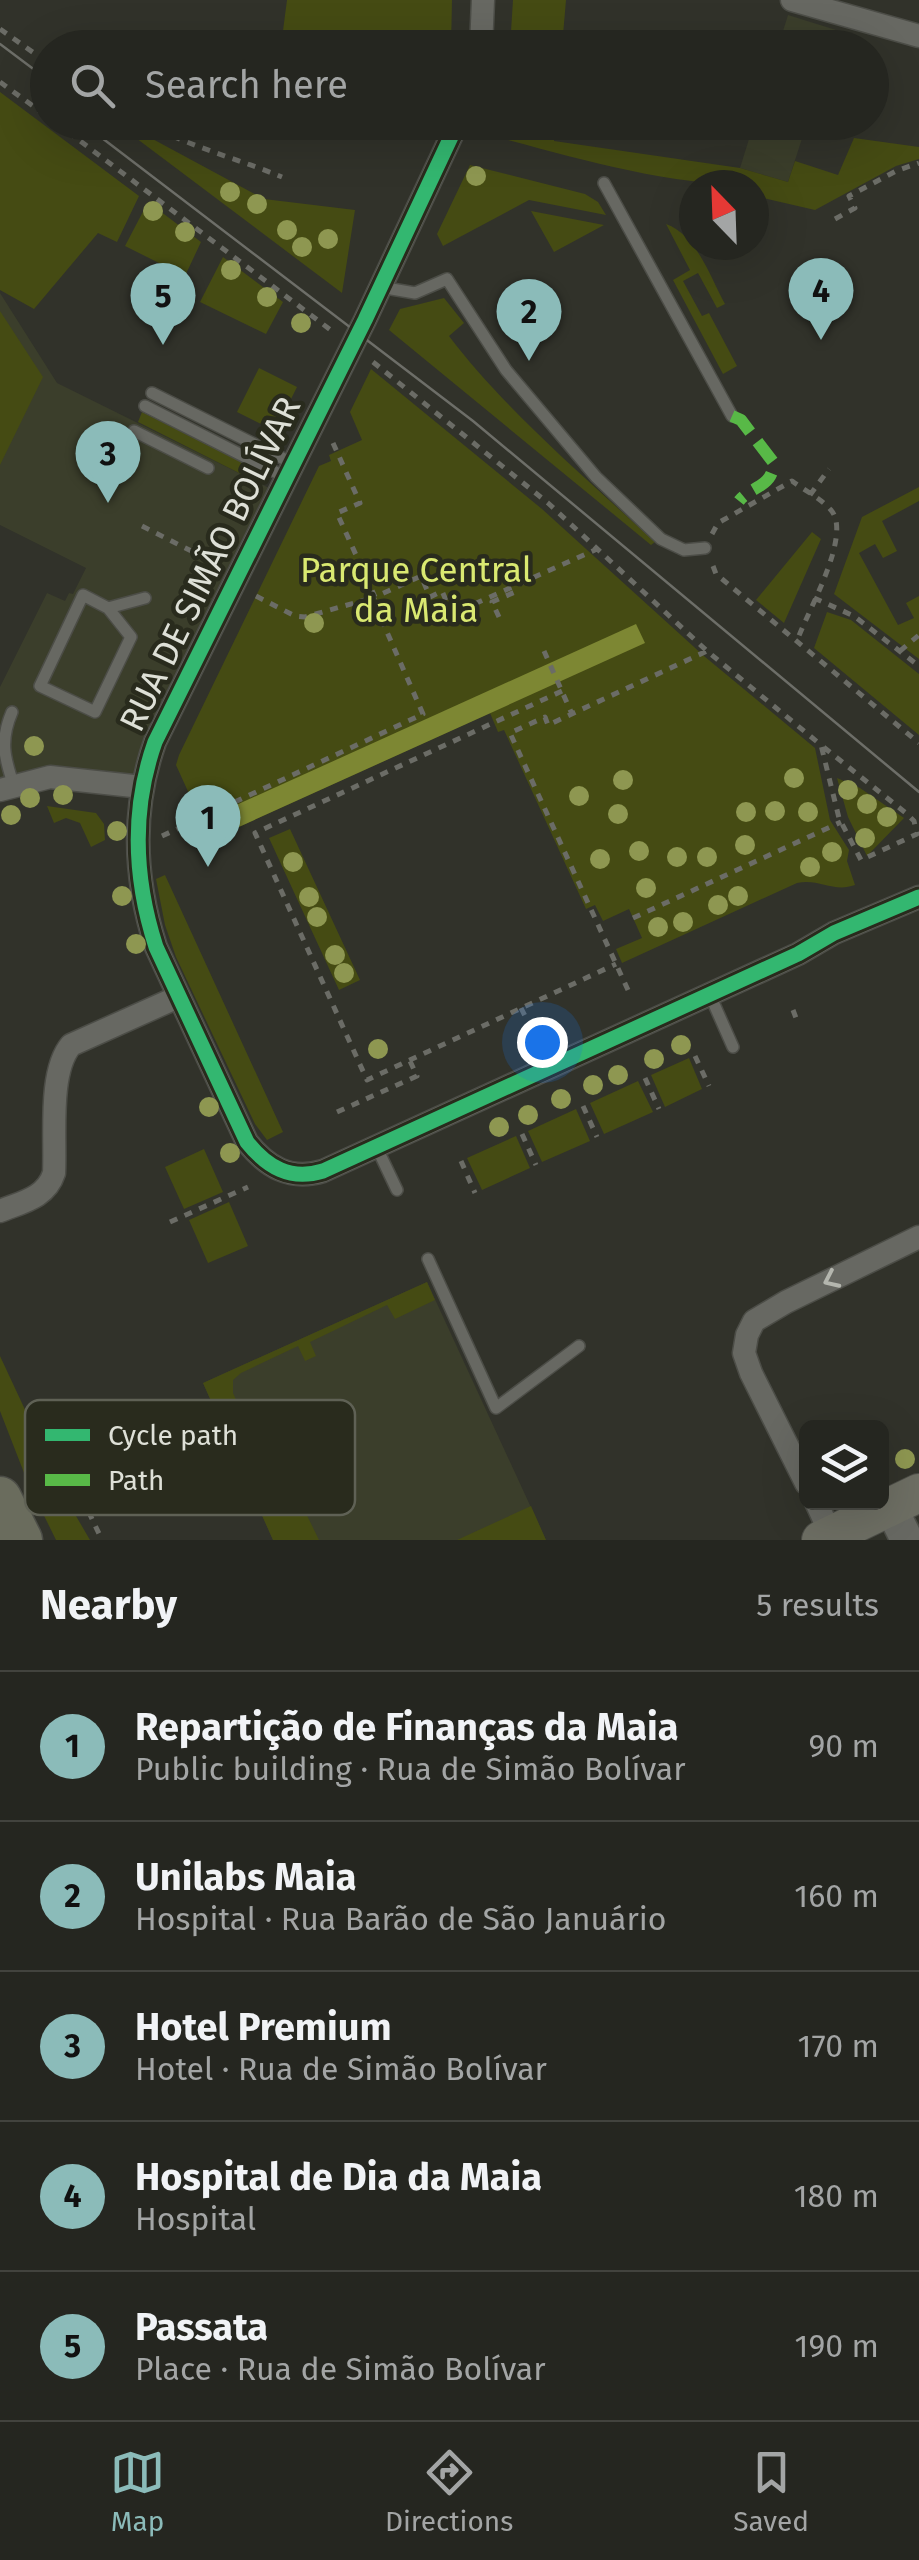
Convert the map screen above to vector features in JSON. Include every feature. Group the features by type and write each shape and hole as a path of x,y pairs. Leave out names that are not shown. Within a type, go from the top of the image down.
{"highway":[{"path":"0,1498 21,1540"}],"main road":[{"path":"823,1526 905,1513"}],"street":[{"path":"482,30 483,0"},
{"path":"792,0 919,36"},
{"name":"RUA DE SIMÃO BOLÍVAR","path":"449,140 155,742 142,788 138,847 143,902 156,947 247,1142 266,1164 292,1174 314,1174 710,995 798,954 834,932 919,898"},
{"path":"7,788 50,777 142,788"},
{"path":"0,1212 40,1194 50,1185 61,1056 71,1045 178,997"},
{"path":"799,1469 751,1373 744,1353 747,1335 754,1322 786,1302 919,1237"}],"lane":[{"path":"604,182 732,416"},
{"path":"380,287 415,293 447,279 506,370 596,477 661,539 684,550 705,548"},
{"path":"152,393 289,470"},
{"path":"145,406 289,470"},
{"path":"134,431 208,468"},
{"path":"108,608 131,637 95,712 40,686 83,596 108,608 145,598"},
{"path":"7,788 1,746 12,712"},
{"path":"710,995 733,1047"},
{"path":"378,1148 397,1190"},
{"path":"428,1259 496,1408 580,1346"}],"path":[{"path":"0,29 30,50"},
{"path":"0,82 30,104"},
{"path":"79,140 332,331"},
{"path":"176,140 198,144 282,177"},
{"path":"834,219 855,208 849,196 919,163"},
{"path":"368,358 548,503 707,650 907,814 914,821 917,834 861,860 841,822 821,745"},
{"path":"162,836 423,714 338,514 360,504 330,436"},
{"path":"810,495 829,468"},
{"path":"718,523 792,482 831,510 838,543 797,640"},
{"path":"739,501 743,509"},
{"path":"142,526 207,559"},
{"path":"705,548 716,574 919,743"},
{"path":"256,596 295,616 305,616 373,598 421,576 430,597 442,591 452,614 597,549"},
{"path":"499,617 492,602 515,592 513,586"},
{"path":"814,598 854,616 919,666"},
{"path":"900,651 919,635"},
{"path":"628,990 510,733 545,717 548,725 707,650"},
{"path":"544,651 572,714"},
{"path":"562,691 254,833 368,1080 616,964"},
{"path":"180,803 190,823"},
{"path":"633,918 841,822"},
{"path":"521,1008 529,1024"},
{"path":"793,1010 796,1018"},
{"path":"695,1056 709,1086"},
{"path":"337,1112 417,1076 410,1060"},
{"path":"644,1078 659,1109"},
{"path":"583,1106 597,1137"},
{"path":"522,1134 536,1166"},
{"path":"461,1162 476,1192"},
{"path":"170,1222 248,1187"},
{"path":"90,1515 102,1540"}],"shaded area":[{"path":"788,15 836,30 783,30"},
{"path":"749,140 802,140 788,182 769,176 769,170 740,168"},
{"path":"0,293 57,383 275,491 140,783 0,779 0,687 47,593 65,601 86,568 0,525"},
{"path":"636,624 645,643 210,840 201,821"},
{"path":"427,1282 546,1540 273,1540 262,1515 355,1515 355,1400 211,1400 203,1383"}],"green space":[{"path":"287,0 452,0 451,30 283,30"},
{"path":"513,0 566,0 563,30 511,30"},
{"path":"0,92 30,114 30,140 64,140 139,196 117,242 98,233 34,309 0,290"},
{"path":"139,140 155,140 264,199 355,210 342,293"},
{"path":"508,140 554,140 747,170 679,170 679,179"},
{"path":"853,140 919,147 919,159 896,166 815,210 769,199 769,176 788,182 795,161 838,175"},
{"path":"470,165 585,194 598,202 606,215 529,200 443,246 437,234"},
{"path":"148,202 201,242 185,276 125,246"},
{"path":"531,211 604,225 554,252"},
{"path":"666,224 679,231 679,249"},
{"path":"223,257 283,302 266,334 200,302"},
{"path":"685,260 702,260 725,304 717,308 698,273 683,281 702,316 709,313 737,366 723,374 673,280 690,270"},
{"path":"444,298 464,323 449,336 471,364 548,443 655,542 651,545 389,330 400,309"},
{"path":"0,311 43,377 0,465"},
{"path":"259,368 297,387 275,431 237,412"},
{"name":"Parque Central da Maia","path":"371,369 542,509 704,656 815,748 830,820 849,850 847,861 855,885 797,883 622,963 616,949 642,938 629,909 603,921 595,905 586,909 504,730 498,732 490,713 210,840 201,821 213,815 203,792 191,798 176,765 179,755 319,466 331,461 329,455 362,440 350,412"},
{"path":"142,412 251,467 247,477 138,422"},
{"path":"919,487 919,501 882,521 897,551 883,558 875,544 859,553 898,625 914,618 906,603 919,596 919,659 834,594 862,517"},
{"path":"812,532 821,539 784,623 756,600"},
{"path":"827,612 851,620 919,674 919,735 814,648"},
{"path":"837,778 860,788 904,818 867,856 848,817"},
{"path":"47,806 96,813 104,824 105,840 91,847 80,823 66,818 54,823"},
{"path":"290,829 360,980 339,990 269,838"},
{"path":"165,875 283,1132 267,1140 255,1124 176,957 156,879"},
{"path":"689,1058 702,1089 665,1107 651,1075"},
{"path":"638,1081 653,1112 604,1134 590,1103"},
{"path":"576,1109 590,1141 542,1162 528,1131"},
{"path":"516,1136 530,1168 482,1190 467,1158"},
{"path":"204,1149 223,1192 184,1209 165,1167"},
{"path":"229,1202 248,1246 208,1263 189,1220"},
{"path":"427,1282 435,1300 395,1319 387,1305 310,1342 316,1356 305,1361 298,1346 241,1373 233,1380 236,1400 211,1400 203,1383"},
{"path":"0,1356 25,1410 25,1475 0,1411"},
{"path":"531,1506 546,1540 457,1540"},
{"path":"44,1515 75,1515 90,1540 56,1540"},
{"path":"262,1515 307,1515 319,1540 273,1540"}],"tram line":[{"path":"0,44 30,66"},
{"path":"105,140 473,421 919,792"}],"marked path":[{"path":"732,416 741,420 773,462 766,481 739,501"}],"cycle path":[{"path":"450,140 365,320 155,742 147,768 138,845 149,921 156,947 247,1142 280,1170 300,1174 323,1171 919,897"}],"place":[{"name":"Hospital de Dia da Maia","path":"821,340"},
{"name":"Passata","path":"163,345"},
{"name":"Unilabs Maia","path":"529,361"},
{"name":"Hotel Premium","path":"108,503"},
{"name":"Repartição de Finanças da Maia","path":"208,867"}]}
